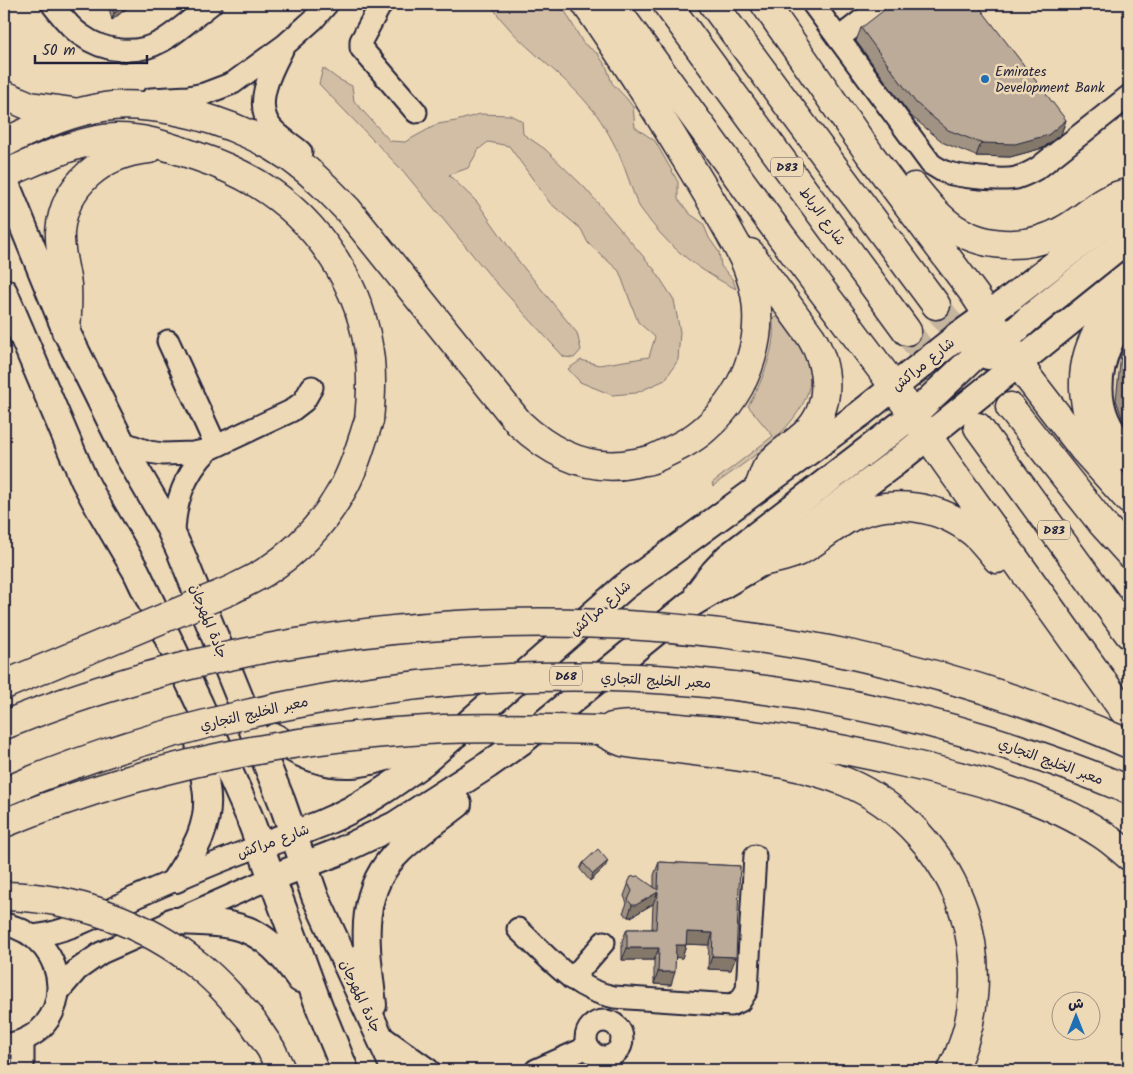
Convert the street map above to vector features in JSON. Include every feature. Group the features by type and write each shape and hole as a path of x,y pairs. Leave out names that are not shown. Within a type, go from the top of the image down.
{"highway":[{"path":"4,143 77,113 104,107 126,105 186,113 216,121 271,145 320,182 348,210 519,423 536,439 557,452 579,460 602,465 626,465 654,459 681,446 705,429 726,408 749,367 758,321 756,297 750,274 720,215 614,44 586,4"},
{"path":"612,4 894,388 1129,718"},
{"name":"شارع الرباط","path":"667,4 907,331"},
{"name":"D83","path":"713,4 936,305"},
{"path":"765,4 869,153 975,295 986,336 1019,363 1084,450 1129,500"},
{"path":"4,95 30,106 77,113"},
{"path":"4,174 93,141 113,138 134,138 152,141 231,169 258,184 284,202 300,217 326,246 342,272 355,300 365,329 370,359 372,390 369,420 357,457 342,491 320,522 294,550 264,572 231,590 4,685"},
{"path":"66,331 68,310 67,284 61,254 60,232 65,211 73,193 100,164 116,156 135,150 154,148 176,150"},
{"path":"869,153 907,180 932,208 955,228 969,236 999,244 1027,243 1054,235 1115,196 1129,193"},
{"path":"720,215 811,337 820,354 825,372 824,397 815,421 808,431 769,465 760,487"},
{"path":"1129,291 1111,311 1094,339 1088,355 1084,387 1087,410 1094,433 1101,447 1129,487"},
{"path":"1010,407 1101,522 1129,553"},
{"name":"D83","path":"978,427 1129,634"},
{"path":"762,562 799,552 849,518 863,512 891,507 921,508 948,517 961,524 984,543 1010,575 1038,592"},
{"path":"4,724 120,683 208,659 297,642 387,630 451,625 569,622 660,627 741,636 840,652 928,674 1015,700 1100,731 1129,744"},
{"name":"معبر الخليج التجاري","path":"4,792 121,748 206,723 293,703 382,688 470,680 560,676 649,678 738,686 825,699 912,718 998,742 1083,771 1129,790"},
{"path":"4,823 40,808 108,785 177,766 318,741 390,732 443,729 599,730 629,725 756,735 840,748 955,774 993,785 1066,814 1103,835 1129,856"},
{"path":"599,730 624,742 730,756 808,770 846,782 882,802 913,828 939,859 958,894 970,933 975,973 972,1013 961,1052 952,1070"},
{"path":"4,896 22,896 60,902 98,911 133,925 167,944 198,966 227,992 252,1021 271,1049 282,1070"}],"main road":[{"name":"جادة المهرجان","path":"4,179 66,331 121,442 174,537 242,704 315,896 395,1070"},
{"name":"شارع مراكش","path":"260,846 324,822 376,796 424,762 624,586 894,388 986,336 1129,206"},
{"path":"272,878 367,840 395,826 488,765 522,741 689,605 762,562 891,466 920,425 937,407 986,336 1028,318 1129,238"},
{"path":"689,605 728,557 920,425 1019,363 1129,274"},
{"path":"4,292 84,480 136,571 200,703 249,816 319,1006 345,1070"},
{"path":"176,879 201,838 207,813 206,788 200,750 200,703"},
{"path":"242,704 274,737 291,749 324,762 342,764 360,764 379,760 470,722"},
{"path":"376,1030 366,929 369,902 374,888 389,862 399,850 464,798 488,765"},
{"path":"173,921 226,923 240,927 264,939 283,956 319,1006"}],"street":[{"path":"52,4 80,35 114,50 147,48 160,42 211,4"},
{"path":"381,4 361,41 362,48 416,112"},
{"path":"813,4 931,164 944,172 1002,179 1015,178 1027,174 1038,168 1129,96"},
{"path":"838,38 884,4"},
{"path":"126,105 156,99 188,97 219,89 244,76 327,10"},
{"path":"285,45 267,83 263,106 265,117 271,127 309,159 316,169 320,182"},
{"path":"1129,320 1115,338 1107,355 1103,373 1102,395 1107,416 1117,436 1129,451"},
{"path":"168,341 212,448"},
{"path":"121,442 149,452 164,454 193,453 212,448 291,411 304,401 312,387"},
{"path":"174,537 175,511 183,485 197,462 212,448"},
{"name":"شارع مراكش","path":"33,936 71,927 176,879 260,846"},
{"path":"518,930 572,979 596,993 614,997 726,1005 736,1003 743,998 747,990 755,856"},
{"path":"59,991 77,970 94,957 272,878"},
{"path":"4,924 14,926 33,936 42,944 50,954 58,978 59,991 51,1016 34,1035 13,1043 22,1070"},
{"path":"572,979 604,942"},
{"path":"609,1022 614,997"},
{"path":"597,1022 609,1022 614,1024 621,1033 622,1039 618,1050 608,1056 597,1055 588,1047 586,1036 592,1025 597,1022"},
{"path":"376,1030 429,1070"},
{"path":"536,1070 588,1047"}],"shaded area":[{"path":"490,4 545,4 565,11 583,43 598,54 607,68 612,83 633,107 635,127 655,141 678,182 678,199 690,214 703,223 709,238 719,252 721,266 733,280 736,289 689,260 659,232 638,205 619,154 597,115 568,83 513,33"},
{"path":"323,68 352,86 354,101 390,141 405,142 438,124 480,114 510,115 522,121 523,134 545,149 585,188 654,269 674,300 680,332 678,360 665,380 636,393 612,395 580,382 568,369 581,360 599,365 649,357 655,337 638,322 619,271 588,243 581,229 550,203 509,146 488,142 479,149 468,168 449,175 477,202 520,263 577,333 581,350 574,358 564,357 491,277 403,171 319,84"},
{"path":"779,315 806,356 810,377 806,396 796,414 782,432 713,486 712,483 773,436 748,406 768,361 773,342 773,318"}],"building":[{"path":"112,4 126,4 114,13"},
{"path":"892,4 977,4 1066,120 1048,135 1015,144 981,143 948,130 916,103 861,28"},
{"path":"1129,332 1129,394 1124,379"},
{"path":"598,849 608,861 593,874 583,863"},
{"path":"659,862 740,866 736,957 712,956 713,933 687,932 686,945 676,945 675,972 658,972 659,948 627,948 627,929 656,929 658,892 636,905 632,905 628,900 632,891 628,883 631,877 638,876 658,890"}],"tunnel":[{"path":"936,305 1010,407"},
{"path":"907,331 977,426"}],"place":[{"name":"Emirates Development Bank","path":"985,79"}]}
